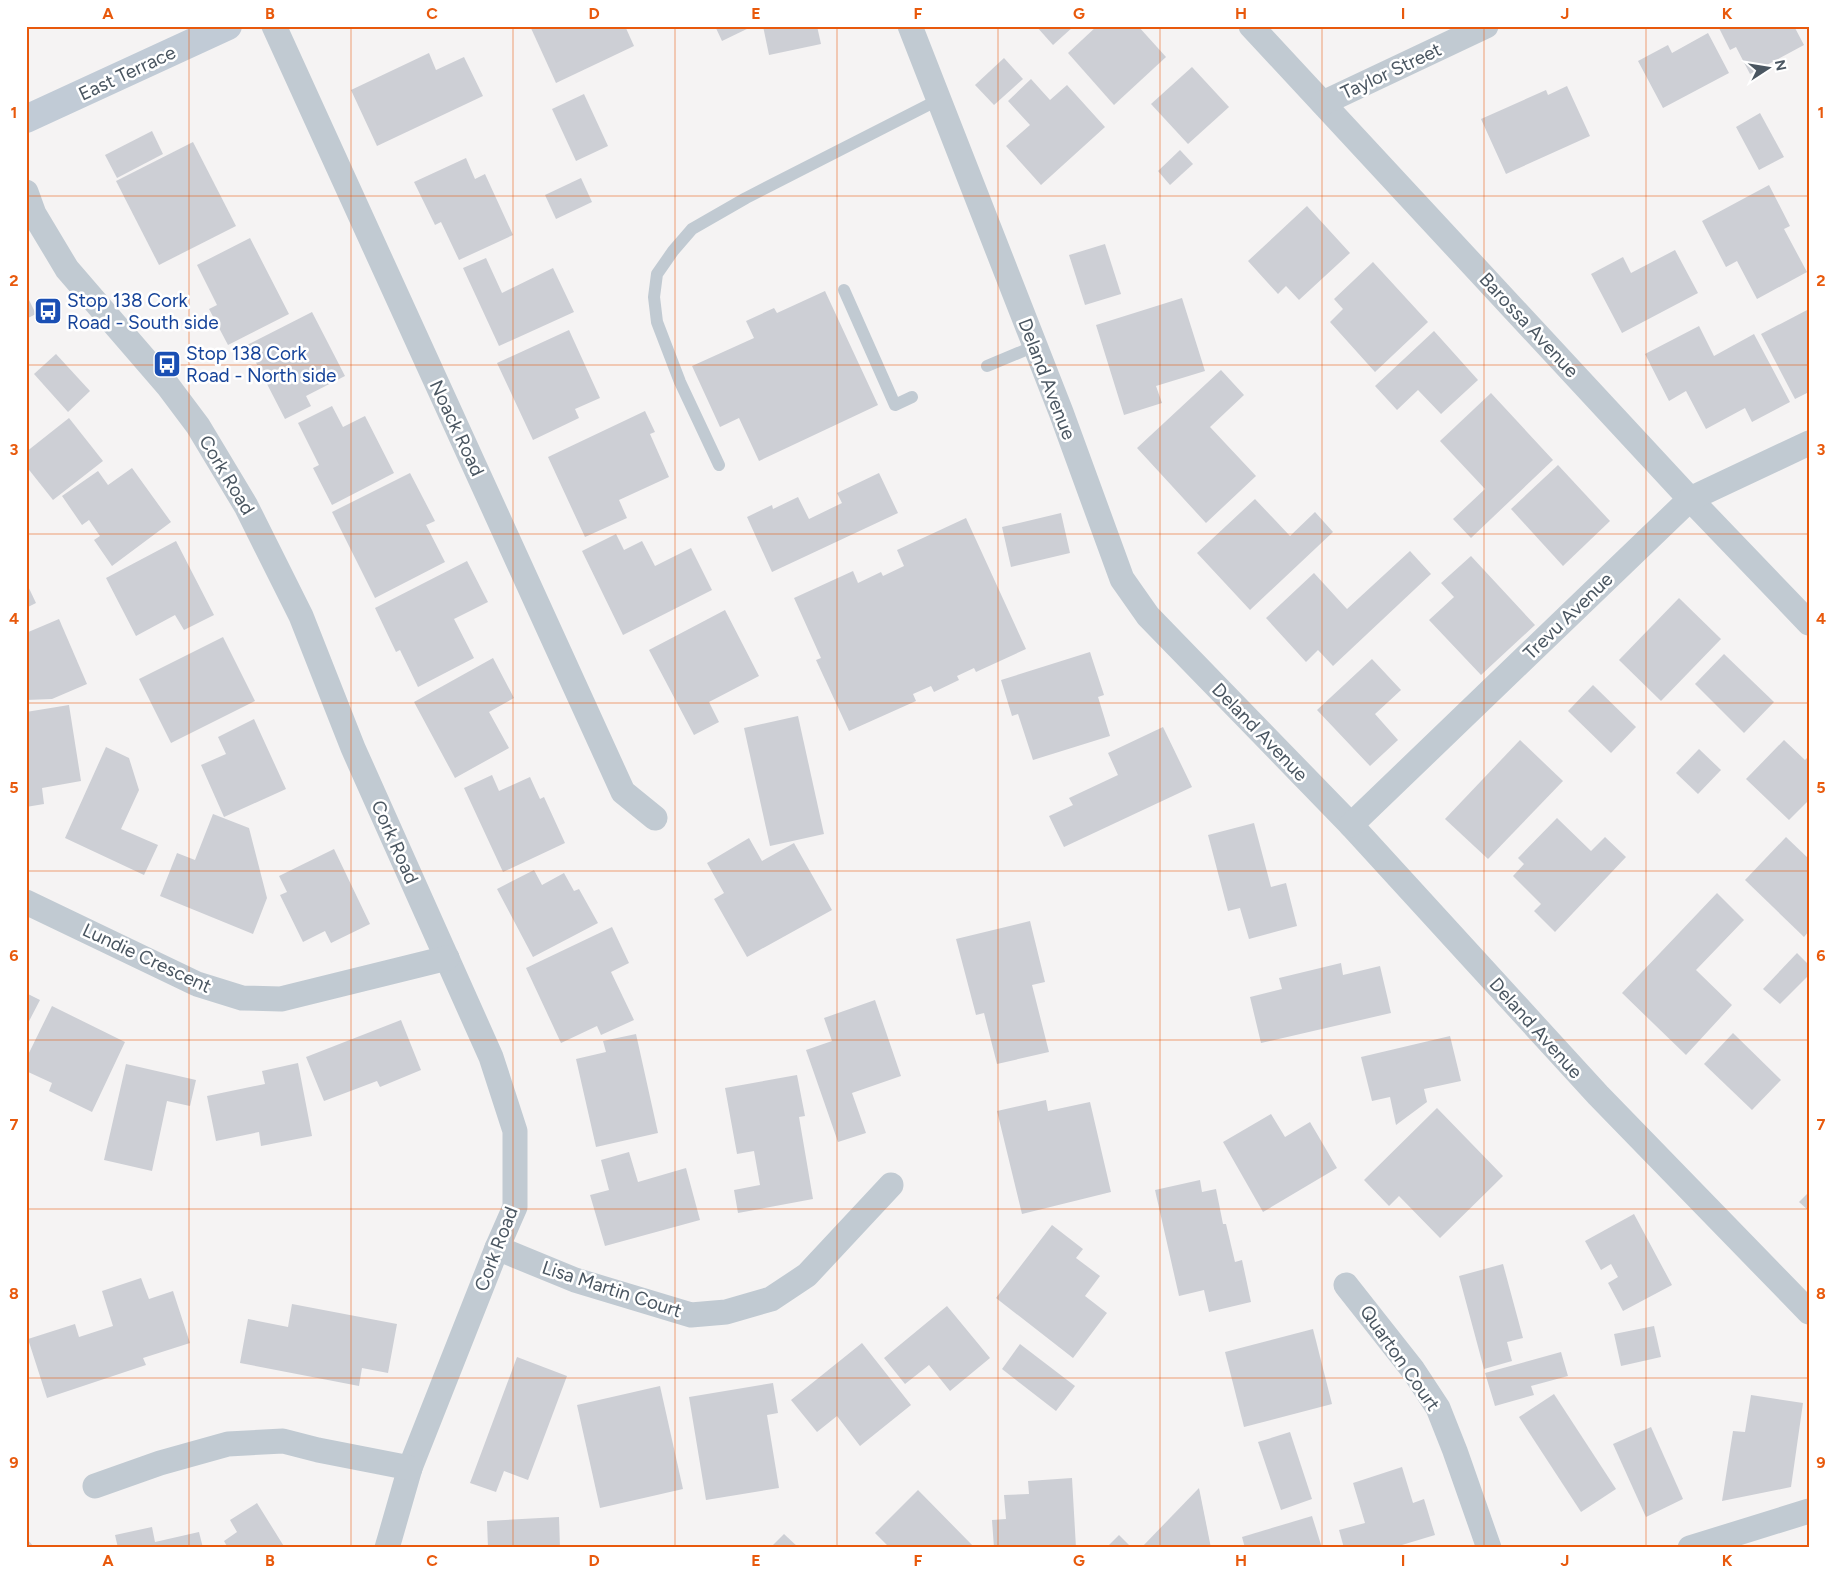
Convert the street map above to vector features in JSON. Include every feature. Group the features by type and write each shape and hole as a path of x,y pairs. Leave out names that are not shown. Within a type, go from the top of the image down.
{"street":[{"name":"East Terrace","path":"26,119 228,26"},
{"name":"Noack Road","path":"274,26 623,792 655,818"},
{"name":"Deland Avenue","path":"910,26 1061,412 1122,579 1148,616 1351,826 1598,1096 1809,1312"},
{"name":"Barossa Avenue","path":"1251,26 1690,499 1809,623"},
{"name":"Taylor Street","path":"1323,103 1486,26"},
{"name":"Cork Road","path":"26,192 34,214 67,269 168,386 198,426 246,506 302,616 352,748 491,1057 515,1131 515,1207 410,1468 387,1548"},
{"name":"Trevu Avenue","path":"1351,826 1690,499 1809,443"},
{"name":"Lundie Crescent","path":"26,902 197,984 242,998 281,999 447,958"},
{"name":"Lisa Martin Court","path":"497,1248 575,1280 691,1316 726,1312 771,1299 807,1275 891,1185"},
{"name":"Quarton Court","path":"1346,1284 1413,1370 1438,1408 1489,1548"},
{"path":"95,1486 160,1463 228,1444 283,1441 318,1450 410,1468"},
{"path":"1690,1548 1809,1511"}],"lane":[{"path":"719,465 680,382 657,322 654,297 657,274 692,229 746,198 938,100"},
{"path":"844,290 895,405 912,397"},
{"path":"987,366 1035,346"}],"building":[{"path":"530,26 625,26 634,46 556,83"},
{"path":"715,26 753,26 722,41"},
{"path":"763,26 817,26 821,44 769,55"},
{"path":"1036,26 1074,26 1053,45"},
{"path":"1097,26 1138,26 1166,57 1114,105 1068,53"},
{"path":"1718,26 1794,26 1804,45 1750,74 1736,47 1730,50"},
{"path":"1708,33 1729,73 1663,108 1638,61 1668,45 1672,53"},
{"path":"429,53 436,70 464,57 483,96 377,146 351,90"},
{"path":"1004,58 1023,79 994,105 975,85"},
{"path":"1192,67 1229,107 1188,144 1151,104"},
{"path":"1031,79 1050,100 1067,85 1105,127 1041,185 1006,146 1030,125 1008,101"},
{"path":"1567,86 1590,136 1506,174 1481,119 1546,90 1548,95"},
{"path":"584,94 608,146 576,161 552,109"},
{"path":"1760,113 1784,157 1759,170 1736,127"},
{"path":"152,131 163,154 117,178 105,155"},
{"path":"193,142 236,226 159,265 116,181"},
{"path":"1180,150 1193,164 1170,185 1158,171"},
{"path":"466,158 475,179 485,174 513,235 459,260 441,222 435,225 414,182"},
{"path":"581,178 592,202 556,219 545,195"},
{"path":"1769,185 1790,226 1784,229 1807,272 1757,299 1737,261 1726,267 1702,221"},
{"path":"1307,206 1350,253 1299,300 1286,286 1278,294 1248,261"},
{"path":"250,238 289,314 228,345 209,309 217,305 197,265"},
{"path":"1105,244 1121,294 1085,305 1069,255"},
{"path":"1675,250 1698,293 1622,333 1591,274 1623,257 1631,273"},
{"path":"486,258 502,293 553,268 574,312 499,346 463,268"},
{"path":"1373,262 1428,322 1375,372 1330,322 1343,309 1334,299"},
{"path":"825,291 878,405 759,461 739,418 720,427 692,366 754,338 746,321 774,308 777,313"},
{"path":"26,294 36,314 26,319"},
{"path":"1182,298 1205,371 1156,386 1162,403 1124,415 1096,325"},
{"path":"1809,309 1809,392 1795,399 1761,334"},
{"path":"312,312 345,376 306,396 311,406 285,419 247,345"},
{"path":"1699,326 1714,356 1754,334 1790,402 1752,422 1745,408 1706,429 1686,391 1669,401 1645,354"},
{"path":"569,330 600,398 575,409 579,418 533,440 497,363"},
{"path":"1434,331 1478,380 1441,414 1418,390 1397,410 1375,386"},
{"path":"56,354 90,391 68,412 34,374"},
{"path":"1221,370 1244,395 1210,427 1256,476 1206,523 1137,448"},
{"path":"1491,393 1553,460 1471,538 1453,519 1485,489 1440,441"},
{"path":"332,406 343,427 365,416 394,473 332,505 313,468 319,465 298,423"},
{"path":"645,411 655,432 650,434 669,477 619,500 627,518 585,537 548,457"},
{"path":"69,418 103,461 53,500 26,466 26,452"},
{"path":"1558,465 1610,521 1563,566 1511,509"},
{"path":"132,468 171,522 112,566 94,540 100,536 89,520 82,525 62,496 98,471 108,485"},
{"path":"410,473 435,521 426,525 445,562 375,598 332,512"},
{"path":"879,473 898,513 772,572 747,517 772,505 773,509 798,497 809,519 842,503 837,493"},
{"path":"1255,499 1290,536 1315,512 1333,532 1250,610 1197,553"},
{"path":"1061,513 1070,553 1011,567 1002,527"},
{"path":"966,518 1026,649 976,672 974,668 957,676 959,680 934,692 931,686 913,694 916,701 849,731 816,660 821,658 794,598 853,571 858,583 881,572 883,576 904,566 897,550"},
{"path":"616,534 624,550 642,541 655,566 691,548 712,590 623,635 582,551"},
{"path":"176,541 214,615 184,630 175,615 136,636 106,578"},
{"path":"1410,551 1431,574 1333,666 1318,650 1306,662 1266,618 1314,573 1347,609"},
{"path":"1471,556 1535,625 1481,675 1429,620 1454,597 1441,583"},
{"path":"467,561 488,602 454,619 474,658 418,687 400,650 396,652 375,608"},
{"path":"26,582 36,603 26,608"},
{"path":"1679,598 1721,639 1661,701 1619,660"},
{"path":"725,610 759,676 709,702 719,722 694,735 649,650"},
{"path":"59,619 87,684 52,699 26,700 26,633"},
{"path":"223,637 255,701 171,743 139,679"},
{"path":"1090,652 1104,695 1098,697 1110,736 1033,760 1018,714 1012,716 1001,680"},
{"path":"1724,654 1774,702 1744,733 1695,684"},
{"path":"493,658 514,698 489,712 509,748 455,778 414,702"},
{"path":"1372,659 1401,690 1375,714 1398,740 1370,766 1317,710"},
{"path":"1593,685 1636,727 1611,753 1568,711"},
{"path":"69,705 81,781 42,788 44,804 26,807 26,712"},
{"path":"798,716 824,834 770,846 744,728"},
{"path":"254,719 286,789 224,817 201,765 226,754 218,737"},
{"path":"1163,727 1192,787 1064,847 1049,816 1073,805 1069,798 1118,775 1108,753"},
{"path":"1520,740 1563,781 1488,859 1445,819"},
{"path":"1784,740 1805,760 1809,756 1809,800 1789,820 1746,779"},
{"path":"106,747 129,758 139,790 121,829 158,845 144,875 65,838"},
{"path":"1699,749 1721,770 1698,794 1676,773"},
{"path":"492,775 499,791 530,777 540,799 544,797 565,843 503,872 464,788"},
{"path":"213,814 249,828 267,898 253,934 160,896 177,853 195,860"},
{"path":"1557,818 1591,851 1605,837 1626,857 1555,932 1534,911 1541,904 1513,876 1524,864 1518,858"},
{"path":"1254,823 1271,887 1286,883 1297,926 1249,939 1240,908 1228,911 1208,835"},
{"path":"1786,837 1809,859 1809,931 1804,937 1745,880"},
{"path":"749,838 762,861 794,843 832,910 747,957 714,899 724,893 707,863"},
{"path":"334,849 370,924 331,943 325,931 303,942 280,895 287,892 279,876"},
{"path":"534,870 542,885 564,873 574,891 579,889 598,923 533,957 497,889"},
{"path":"1717,893 1744,920 1696,970 1732,1005 1686,1055 1622,993"},
{"path":"1030,921 1045,982 1032,985 1049,1052 997,1064 984,1013 976,1015 956,939"},
{"path":"612,927 629,963 611,972 634,1020 601,1035 597,1026 561,1043 526,968"},
{"path":"1797,953 1809,965 1809,975 1780,1004 1763,989"},
{"path":"1341,963 1343,975 1380,966 1391,1013 1261,1043 1250,997 1282,989 1279,978"},
{"path":"26,993 40,1000 26,1027"},
{"path":"875,1000 901,1076 852,1093 866,1133 838,1142 806,1050 832,1041 824,1018"},
{"path":"52,1006 125,1042 92,1112 49,1091 52,1083 26,1071 26,1059"},
{"path":"401,1020 421,1070 380,1087 377,1081 324,1101 306,1057"},
{"path":"1733,1033 1781,1080 1752,1110 1704,1064"},
{"path":"636,1034 658,1133 596,1147 576,1059 606,1052 603,1041"},
{"path":"1450,1036 1461,1081 1424,1089 1427,1102 1396,1125 1390,1097 1372,1101 1361,1057"},
{"path":"298,1063 312,1136 261,1146 259,1132 216,1141 207,1096 265,1084 262,1071"},
{"path":"126,1064 196,1080 190,1106 167,1101 152,1171 104,1160"},
{"path":"797,1075 805,1116 799,1117 813,1199 738,1213 734,1190 760,1185 754,1151 737,1154 725,1088"},
{"path":"1046,1100 1048,1111 1090,1102 1111,1192 1022,1214 997,1111"},
{"path":"1437,1108 1503,1176 1440,1238 1399,1196 1389,1206 1364,1180"},
{"path":"1271,1114 1285,1137 1310,1122 1337,1168 1263,1212 1223,1142"},
{"path":"629,1152 638,1182 686,1168 700,1220 605,1246 590,1195 609,1190 601,1160"},
{"path":"1200,1180 1202,1192 1216,1189 1223,1224 1226,1224 1235,1262 1242,1260 1251,1302 1209,1312 1204,1290 1179,1296 1155,1190"},
{"path":"1809,1192 1809,1211 1799,1202"},
{"path":"1634,1214 1672,1285 1623,1311 1608,1283 1618,1277 1611,1264 1601,1270 1585,1241"},
{"path":"1052,1225 1083,1249 1076,1258 1100,1276 1085,1296 1107,1313 1073,1358 996,1298"},
{"path":"1503,1264 1523,1338 1507,1342 1512,1361 1484,1369 1459,1276"},
{"path":"141,1278 149,1299 173,1291 190,1343 143,1358 146,1365 47,1398 28,1339 75,1324 79,1337 113,1326 102,1291"},
{"path":"292,1304 397,1324 388,1373 362,1368 359,1386 240,1363 248,1319 288,1327"},
{"path":"947,1306 990,1358 950,1391 929,1365 905,1384 884,1358"},
{"path":"1654,1326 1661,1357 1621,1366 1614,1334"},
{"path":"1313,1329 1332,1404 1244,1427 1225,1352"},
{"path":"862,1343 911,1405 860,1446 837,1416 817,1432 791,1400"},
{"path":"1020,1344 1075,1386 1056,1411 1002,1369"},
{"path":"1561,1352 1568,1376 1531,1386 1534,1395 1495,1406 1485,1373"},
{"path":"517,1357 567,1376 528,1480 504,1471 496,1492 470,1483"},
{"path":"773,1383 778,1413 767,1415 779,1488 706,1500 689,1397"},
{"path":"660,1386 683,1489 600,1508 577,1405"},
{"path":"1554,1394 1616,1489 1581,1512 1519,1417"},
{"path":"1751,1395 1803,1403 1791,1487 1722,1501 1733,1431 1745,1432"},
{"path":"1651,1427 1683,1499 1646,1517 1613,1444"},
{"path":"1290,1432 1312,1499 1281,1510 1258,1442"},
{"path":"1402,1467 1413,1503 1424,1499 1435,1535 1392,1548 1344,1548 1339,1530 1365,1523 1353,1483"},
{"path":"1072,1478 1076,1548 994,1548 992,1520 1006,1519 1004,1495 1029,1494 1028,1481"},
{"path":"1199,1488 1211,1548 1141,1548"},
{"path":"918,1490 975,1548 886,1548 888,1546 875,1533"},
{"path":"257,1503 285,1548 228,1548 224,1541 237,1532 230,1520"},
{"path":"1312,1516 1322,1548 1245,1548 1242,1537"},
{"path":"559,1517 560,1548 488,1548 487,1521"},
{"path":"152,1527 155,1542 199,1532 203,1548 118,1548 115,1535"},
{"path":"784,1534 799,1548 770,1548"},
{"path":"1119,1535 1132,1548 1106,1548"},
{"path":"26,1538 35,1548 26,1548"}],"place":[{"name":"Stop 138 Cork Road - South side","path":"48,311"},
{"name":"Stop 138 Cork Road - North side","path":"167,364"}]}
